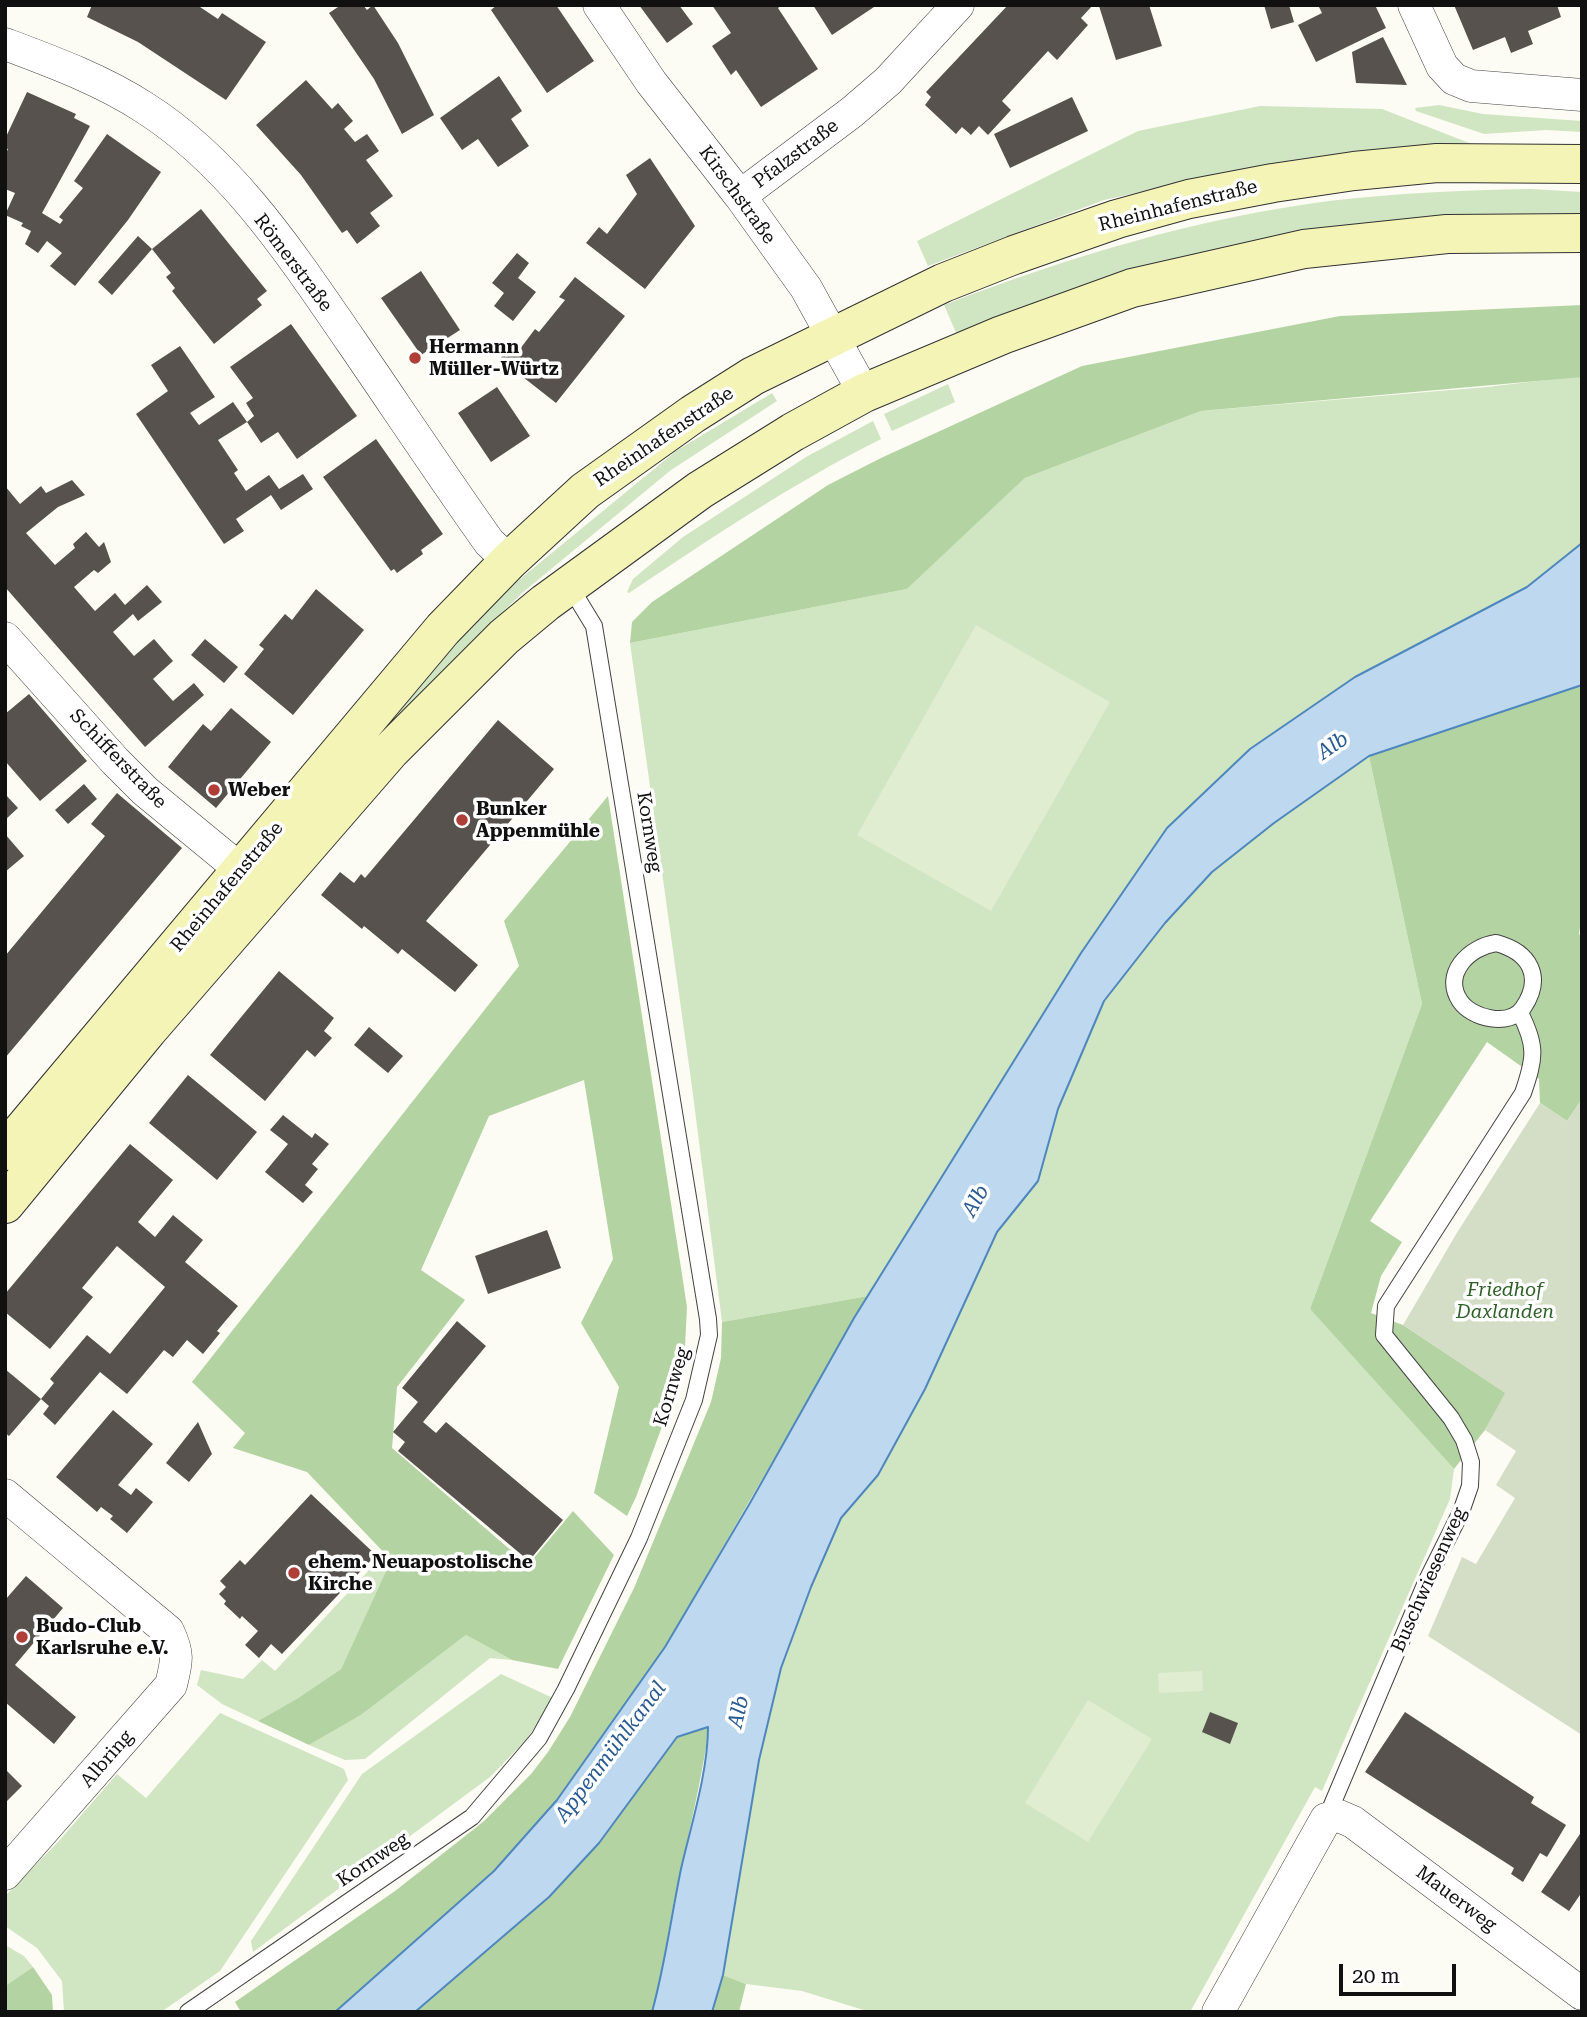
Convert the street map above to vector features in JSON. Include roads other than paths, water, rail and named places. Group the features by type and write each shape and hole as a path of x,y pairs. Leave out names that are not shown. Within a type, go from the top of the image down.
{"main road":[{"name":"Rheinhafenstraße","path":"5,1151 443,629 509,561 585,491 693,414 753,376 943,283 1117,219 1189,199 1354,171 1437,163 1582,164"},
{"name":"Rheinhafenstraße","path":"5,1204 148,1030 391,750 504,637 700,489 863,393 1002,335 1132,288 1304,249 1447,234 1582,233"}],"street":[{"name":"Kirschstraße","path":"599,5 650,82 740,197 806,288 863,393"},
{"name":"Pfalzstraße","path":"740,197 852,112 888,80 958,5"},
{"path":"1414,5 1442,66 1454,79 1471,86 1582,95"},
{"name":"Römerstraße","path":"5,44 66,67 145,108 209,160 238,190 298,265 489,542 509,561"},
{"name":"Schifferstraße","path":"5,638 114,761 145,791 241,870"},
{"name":"Albring","path":"5,1495 168,1632 176,1648 176,1664 171,1685 5,1874"},
{"name":"Mauerweg","path":"1326,1819 1339,1816 1353,1822 1582,1994"},
{"name":"Buschwiesenweg","path":"1218,2012 1326,1819"}],"lane":[{"name":"Kornweg","path":"188,2012 472,1817 539,1738 566,1689 639,1538 694,1400 709,1335 708,1319 594,625 569,586"},
{"path":"1496,943 1513,948 1521,954 1531,969 1533,983 1530,997 1520,1013 1507,1019 1495,1018 1472,1012 1460,1001 1455,985 1456,976 1461,962 1471,951 1496,943"},
{"name":"Buschwiesenweg","path":"1326,1819 1427,1580 1461,1512 1470,1486 1471,1462 1464,1440 1451,1418 1384,1335 1386,1306 1523,1093 1533,1064 1532,1036 1520,1013"}],"water":[{"path":"1582,543 1582,685 1369,756 1274,823 1212,872 1165,923 1104,1001 1058,1109 1038,1181 997,1232 925,1389 878,1475 841,1518 811,1587 781,1668 759,1760 723,1975 712,2012 652,2012 702,1780 708,1727 677,1737 599,1843 549,1897 415,2012 335,2012 494,1871 557,1800 665,1647 854,1318 1081,953 1167,828 1250,749 1355,677 1527,587"}],"place":[{"name":"Hermann Müller-Würtz","path":"415,358"},
{"name":"Weber","path":"214,790"},
{"name":"Bunker Appenmühle","path":"462,820"},
{"name":"ehem. Neuapostolische Kirche","path":"294,1573"},
{"name":"Budo-Club Karlsruhe e.V.","path":"22,1637"}],"water label":[{"name":"Alb","path":"1333,746"},
{"name":"Alb","path":"976,1201"},
{"name":"Alb","path":"739,1712"},
{"name":"Appenmühlkanal","path":"611,1752"}],"park label":[{"name":"Friedhof Daxlanden","path":"1505,1301"}]}
